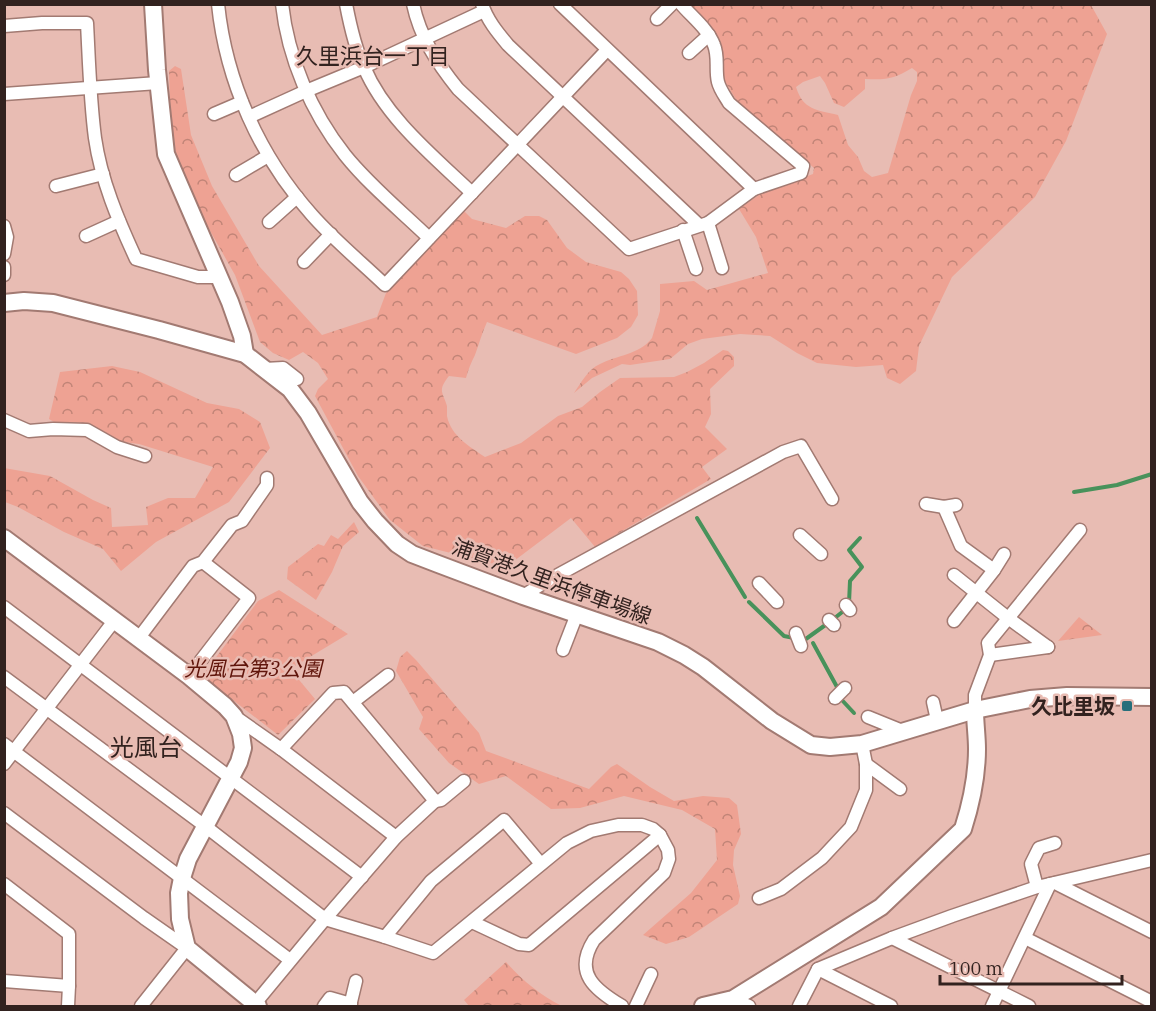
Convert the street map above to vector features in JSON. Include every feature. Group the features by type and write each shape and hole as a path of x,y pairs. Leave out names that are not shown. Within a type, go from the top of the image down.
{"street":[{"path":"153,4 166,154 230,302 242,336 245,354"},
{"path":"218,4 227,58 242,102 268,156 280,176 313,216 385,285 607,50"},
{"path":"282,4 294,60 306,91 331,135 345,155 370,182 429,238"},
{"path":"346,4 364,67 390,110 411,134 472,193"},
{"path":"413,4 424,39 444,72 458,88 629,249 704,224 754,189 801,173 803,166 729,103 721,91 717,57 709,35 681,4"},
{"path":"560,4 754,189"},
{"path":"657,19 672,4"},
{"path":"249,117 364,67 483,8 508,45 704,224 722,268"},
{"path":"4,26 87,23 95,138 103,174 119,221 136,259 198,277 219,277"},
{"path":"688,53 709,35"},
{"path":"4,94 158,82"},
{"path":"214,114 242,102"},
{"path":"237,175 268,156"},
{"path":"56,186 103,174"},
{"path":"268,222 297,197"},
{"path":"86,236 119,221"},
{"path":"4,226 7,237 4,254"},
{"path":"682,230 696,269"},
{"path":"304,262 331,234"},
{"path":"4,267 4,275"},
{"name":"浦賀港久里浜停車場線","path":"5,299 53,303 245,354 290,389 308,413 360,502 397,544 429,561 658,642 703,667 772,722 811,745 830,747 862,744 937,720 1030,699 1067,696 1152,697"},
{"path":"265,369 283,368 297,379"},
{"path":"4,420 29,431 87,430 117,447 145,456"},
{"path":"523,596 773,457 801,446 832,499"},
{"path":"138,639 193,566 203,562 232,525 242,522 267,485 267,478"},
{"path":"926,504 950,506 961,546 994,570"},
{"path":"703,1006 733,999 881,908 963,829 969,812 975,776 977,748 975,695 990,655 988,643 1080,530"},
{"path":"800,535 821,554"},
{"path":"4,538 189,676 234,716 396,837"},
{"path":"954,621 1004,554"},
{"path":"189,676 249,598 203,562"},
{"path":"954,575 1048,647 990,655"},
{"path":"759,583 777,602"},
{"path":"4,606 362,877"},
{"path":"563,650 577,614"},
{"path":"4,764 9,747 47,709 114,621"},
{"path":"353,702 388,675"},
{"path":"4,677 205,826 325,919 433,953 567,843 591,831 618,825 642,825 653,829 660,835 668,850 669,858 664,873 594,940 586,954 586,969 593,984 598,991 622,1006"},
{"path":"835,698 845,688"},
{"path":"281,749 333,693 344,692 435,801"},
{"path":"933,702 937,720"},
{"path":"187,948 180,919 179,893 182,878 188,859 239,762 243,748 241,734 234,716"},
{"path":"868,717 905,732"},
{"path":"759,898 781,889 822,858 851,826 866,790 866,764 862,744"},
{"path":"9,747 290,960"},
{"path":"866,764 900,789"},
{"path":"4,813 187,948 255,1006 290,960 396,837 435,801 441,801 464,780"},
{"path":"385,937 431,881 504,820 541,864"},
{"path":"472,922 519,944 529,945 660,835"},
{"path":"1037,887 1031,864 1040,849 1055,843"},
{"path":"799,1006 818,969 892,938 1037,887 1151,861"},
{"path":"4,884 69,934 68,1006"},
{"path":"1052,884 1152,932"},
{"path":"992,1006 1052,884"},
{"path":"892,938 1029,1006"},
{"path":"1025,938 1152,1002"},
{"path":"141,1006 187,948"},
{"path":"818,969 891,1006"},
{"path":"636,1006 651,974"},
{"path":"4,981 69,986"},
{"path":"324,1006 330,998 350,1005 356,981"},
{"path":"733,999 749,1006"}],"green space":[{"path":"688,5 1091,5 1107,34 1066,141 1035,197 952,277 919,346 916,371 900,384 887,378 883,365 856,367 817,363 770,336 740,334 702,339 688,344 670,359 630,365 622,364 592,378 574,393 596,366 641,348 652,338 660,311 660,284 694,281 707,290 768,273 756,237 739,209 763,192 813,174 814,168 737,101 724,80 722,57","holes":["912,68 917,72 917,81 888,173 872,177 864,171 858,157 848,145 838,115 807,105 796,87 820,76 834,103 844,107 865,89 865,79 890,78"]},
{"path":"175,66 181,69 191,135 212,186 259,266 322,335 377,317 386,293 464,211 472,219 506,228 525,216 539,216 547,220 567,248 586,262 621,272 629,279 637,291 638,315 631,327 617,338 576,354 487,322 466,378 449,376 442,388 452,429 462,440 485,457 521,443 558,416 582,407 620,378 674,377 704,363 723,350 728,351 734,357 734,366 710,389 711,414 705,427 727,449 702,467 711,479 595,547 571,518 506,567 423,546 390,520 358,476 315,396 318,389 328,379 318,363 303,352 289,360 273,353 260,342 235,275 200,213 171,140 169,71"},
{"path":"112,366 140,372 207,403 239,409 260,422 270,448 229,502 156,542 121,571 103,549 5,502 4,468 50,476 111,508 112,527 148,525 146,507 168,498 195,498 213,467 139,444 77,436 49,419 60,372"},
{"path":"354,522 359,532 343,546 316,600 287,579 288,567 318,544 324,546 331,535 338,539"},
{"name":"光風台第3公園","path":"279,590 348,634 290,669 315,699 278,735 202,676 258,601"},
{"path":"1079,617 1102,635 1058,641"},
{"path":"407,651 479,733 486,751 589,789 617,764 674,801 703,796 729,798 737,805 741,834 734,850 733,865 740,896 738,904 689,937 666,944 643,935 691,893 717,860 715,829 682,810 624,796 580,808 551,809 506,776 479,784 449,763 419,729 423,717 396,671 400,657"},
{"path":"506,962 532,987 562,1006 469,1006 464,1000"}],"waterway":[{"path":"1074,492 1117,485 1152,474"},
{"path":"697,518 745,597"},
{"path":"849,603 850,581 862,567 849,550 860,538"},
{"path":"749,602 784,636 794,638"},
{"path":"801,640 803,641 846,609"},
{"path":"813,643 837,687"},
{"path":"840,698 854,713"}],"place":[{"name":"久比里坂","path":"1127,706"}],"district":[{"name":"久里浜台一丁目","path":"373,55"},
{"name":"光風台","path":"146,747"}]}
